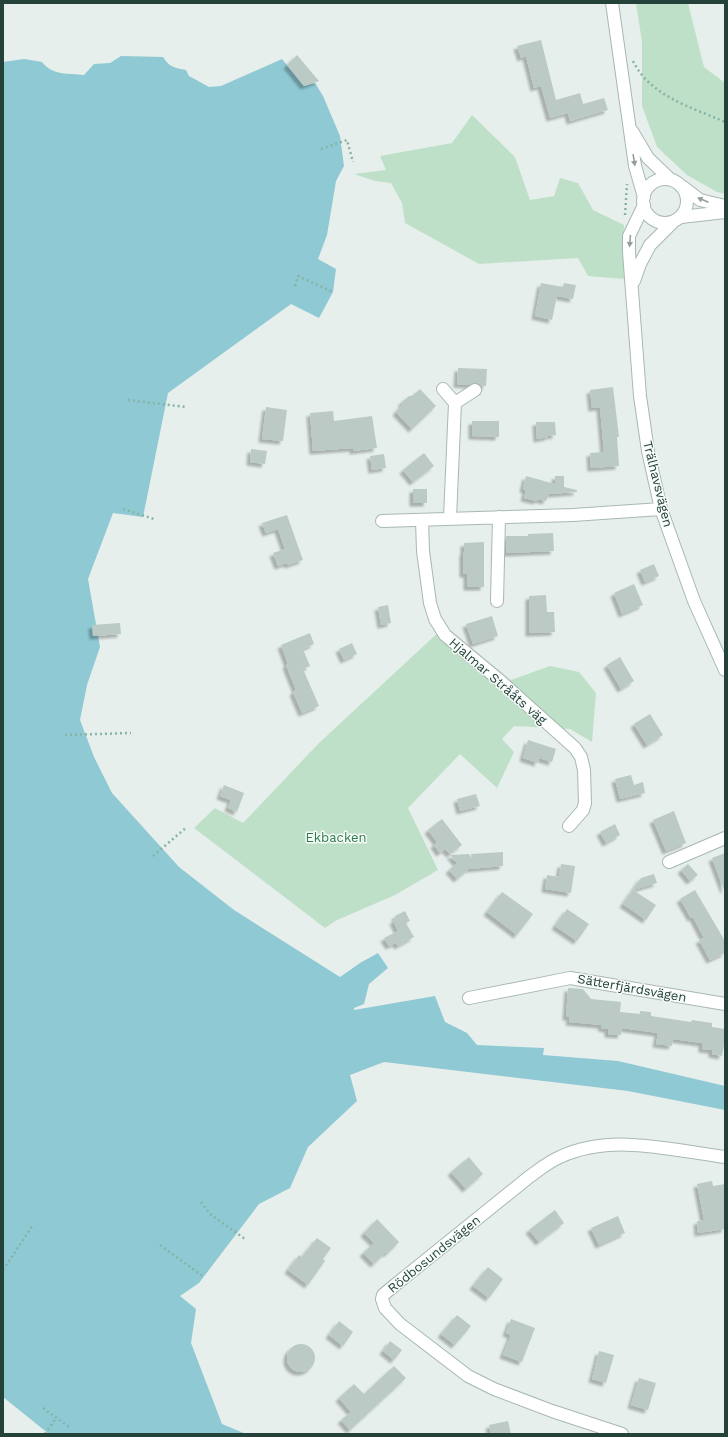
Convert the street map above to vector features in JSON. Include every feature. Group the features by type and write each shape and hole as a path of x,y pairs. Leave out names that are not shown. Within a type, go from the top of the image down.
{"street":[{"path":"612,3 635,166 649,216 655,221 663,223 677,219 725,212"},
{"path":"628,122 637,141 648,158 671,180"},
{"path":"644,201 649,186 663,179 677,182 700,200 725,206"},
{"path":"677,219 685,211 687,202 683,187"},
{"name":"Trälhavsvägen","path":"644,201 630,236 629,252 640,396 648,451 661,509 694,601 725,670"},
{"name":"Trälhavsvägen","path":"632,288 640,264 650,245 677,219"},
{"path":"443,389 455,403 450,518"},
{"path":"455,403 475,390"},
{"path":"382,521 573,515 661,509"},
{"path":"497,602 499,517"},
{"name":"Hjalmar Strååts väg","path":"422,520 423,551 430,604 435,619 445,635 498,679 575,748 581,757 584,770 585,803 583,810 569,826"},
{"path":"669,862 725,838"},
{"name":"Sätterfjärdsvägen","path":"469,998 570,978 725,1004"},
{"name":"Rödbosundsvägen","path":"622,1434 552,1411 494,1389 468,1376 400,1324 386,1308 382,1299 384,1295 395,1285 529,1177 559,1157 585,1148 609,1144 662,1147 725,1158"}],"path":[{"path":"632,56 638,71 654,88 664,95 725,122"},
{"path":"321,149 347,140 353,162"},
{"path":"295,286 298,276 333,292"},
{"path":"128,400 186,408"},
{"path":"123,509 154,519"},
{"path":"65,735 131,733"},
{"path":"153,856 187,827"},
{"path":"201,1202 210,1214 245,1238"},
{"path":"3,1270 33,1224"},
{"path":"160,1245 204,1277"},
{"path":"43,1408 68,1427"},
{"path":"45,1434 56,1418"}],"green space":[{"path":"636,3 688,3 704,67 725,83 725,194 717,192 687,175 657,147 642,106 642,42"},
{"path":"472,115 515,157 530,200 554,196 560,178 578,183 593,210 624,225 623,256 625,279 588,276 578,258 479,264 405,223 402,203 391,183 375,181 354,174 386,170 380,156 452,143"},
{"name":"Ekbacken","path":"443,628 511,680 550,666 579,672 596,693 592,742 570,729 514,726 502,739 514,752 497,788 460,754 408,808 438,870 395,895 335,921 325,928 194,828 215,808 243,823 319,743"}],"water":[{"path":"121,56 163,57 170,65 175,68 186,70 189,76 209,87 221,86 282,59 304,86 315,83 323,96 340,136 344,166 336,181 327,235 318,259 336,269 333,292 319,318 291,304 168,393 143,517 113,513 88,579 100,647 87,685 80,720 94,757 112,793 179,867 234,910 340,977 378,953 388,968 369,984 364,1004 354,1008 354,1010 435,996 445,1022 467,1033 477,1045 544,1048 543,1055 618,1061 725,1086 725,1110 628,1091 384,1062 350,1075 357,1101 308,1147 290,1188 259,1204 199,1283 180,1296 196,1309 191,1343 222,1424 246,1434 49,1434 3,1397 3,62 24,59 42,62 51,70 56,72 84,75 94,64 110,63"}],"building":[{"path":"541,40 556,100 580,93 583,104 604,98 608,110 570,121 568,113 550,118 541,86 534,88 526,56 521,58 517,46"},
{"path":"297,55 319,81 304,86 287,65"},
{"path":"541,283 563,287 564,283 576,285 573,299 557,296 552,320 535,316"},
{"path":"458,368 487,369 486,386 481,386 475,383 469,385 457,384"},
{"path":"613,387 619,437 617,437 619,466 591,468 590,453 604,452 600,407 592,408 590,390"},
{"path":"420,389 436,406 412,429 396,412 402,405 402,402"},
{"path":"266,407 287,410 283,441 262,439"},
{"path":"333,411 334,421 372,416 377,448 353,451 353,448 313,451 310,413"},
{"path":"472,421 499,421 499,437 472,436"},
{"path":"536,422 555,422 556,435 537,439"},
{"path":"251,449 267,451 265,464 250,462"},
{"path":"424,453 434,466 413,482 403,470"},
{"path":"384,454 386,468 372,470 370,456"},
{"path":"526,476 555,484 555,476 564,476 564,487 577,490 577,492 549,494 546,501 538,499 537,501 524,498 526,490 523,489"},
{"path":"413,489 427,489 427,503 413,503"},
{"path":"287,515 303,560 288,565 287,563 278,566 273,553 285,549 278,529 266,533 262,523"},
{"path":"553,533 554,551 506,553 506,536 528,536 528,534"},
{"path":"484,542 484,587 467,587 467,574 463,574 464,543"},
{"path":"654,564 659,576 645,582 640,570"},
{"path":"634,584 643,605 622,614 614,593"},
{"path":"546,595 547,612 554,612 555,632 529,633 529,596"},
{"path":"388,605 391,623 381,625 378,607"},
{"path":"492,616 498,636 473,644 466,624"},
{"path":"120,623 121,634 93,636 92,625"},
{"path":"310,633 314,644 303,649 310,666 303,669 319,706 302,713 293,692 296,690 286,665 288,664 281,645"},
{"path":"352,643 357,654 344,660 339,649"},
{"path":"620,657 634,681 621,689 607,665"},
{"path":"650,714 663,735 647,745 634,724"},
{"path":"528,740 556,749 552,762 539,758 538,763 523,758"},
{"path":"631,775 634,785 643,782 645,793 620,799 615,779"},
{"path":"224,785 244,793 237,812 228,808 231,800 220,796"},
{"path":"476,794 480,806 460,811 457,799"},
{"path":"674,811 686,843 666,851 653,820"},
{"path":"442,819 462,845 450,854 445,849 440,853 434,845 437,842 428,830"},
{"path":"615,824 620,835 606,843 600,832"},
{"path":"503,852 503,866 469,869 457,879 449,870 457,863 450,855 469,854 472,859 471,854"},
{"path":"725,853 725,890 724,890 712,858"},
{"path":"561,864 575,866 571,893 545,889 547,875 559,877"},
{"path":"688,864 698,875 690,881 681,870"},
{"path":"654,874 657,883 633,890 656,905 646,920 623,904 641,878"},
{"path":"695,890 725,941 725,953 710,960 699,940 704,938 693,917 691,918 680,899"},
{"path":"502,892 533,914 517,935 487,912"},
{"path":"567,909 589,924 577,941 555,926"},
{"path":"405,911 410,921 406,923 414,937 398,946 396,943 389,946 384,938 398,931 393,921 396,919 395,916"},
{"path":"568,988 583,989 591,999 621,1002 620,1012 640,1014 640,1011 651,1012 651,1016 691,1022 692,1020 712,1023 712,1027 725,1029 725,1045 722,1056 712,1054 712,1050 702,1049 702,1043 673,1039 672,1046 656,1044 658,1033 622,1028 621,1035 608,1034 608,1029 601,1028 602,1025 569,1022 570,1017 566,1017"},
{"path":"469,1157 483,1174 466,1189 451,1172"},
{"path":"712,1181 713,1186 725,1184 725,1229 698,1233 697,1221 704,1220 697,1184"},
{"path":"555,1210 564,1223 539,1242 529,1230"},
{"path":"618,1216 625,1233 599,1245 591,1228"},
{"path":"377,1219 399,1242 374,1264 363,1253 374,1243 364,1233"},
{"path":"317,1238 331,1248 323,1259 325,1261 308,1285 288,1270 299,1255 302,1257"},
{"path":"488,1267 503,1279 489,1298 473,1286"},
{"path":"457,1315 471,1326 455,1345 441,1334"},
{"path":"511,1319 535,1328 522,1362 503,1355 511,1335 506,1333"},
{"path":"339,1321 353,1332 343,1346 329,1335"},
{"path":"390,1341 402,1350 394,1360 383,1351"},
{"path":"301,1344 311,1348 315,1358 311,1368 301,1372 291,1368 287,1358 291,1348"},
{"path":"599,1351 614,1355 606,1383 592,1379"},
{"path":"394,1366 406,1378 350,1430 341,1420 351,1412 339,1398 354,1384 364,1394"},
{"path":"639,1378 656,1383 648,1410 631,1405"},
{"path":"508,1421 511,1434 491,1434 489,1425"}]}
